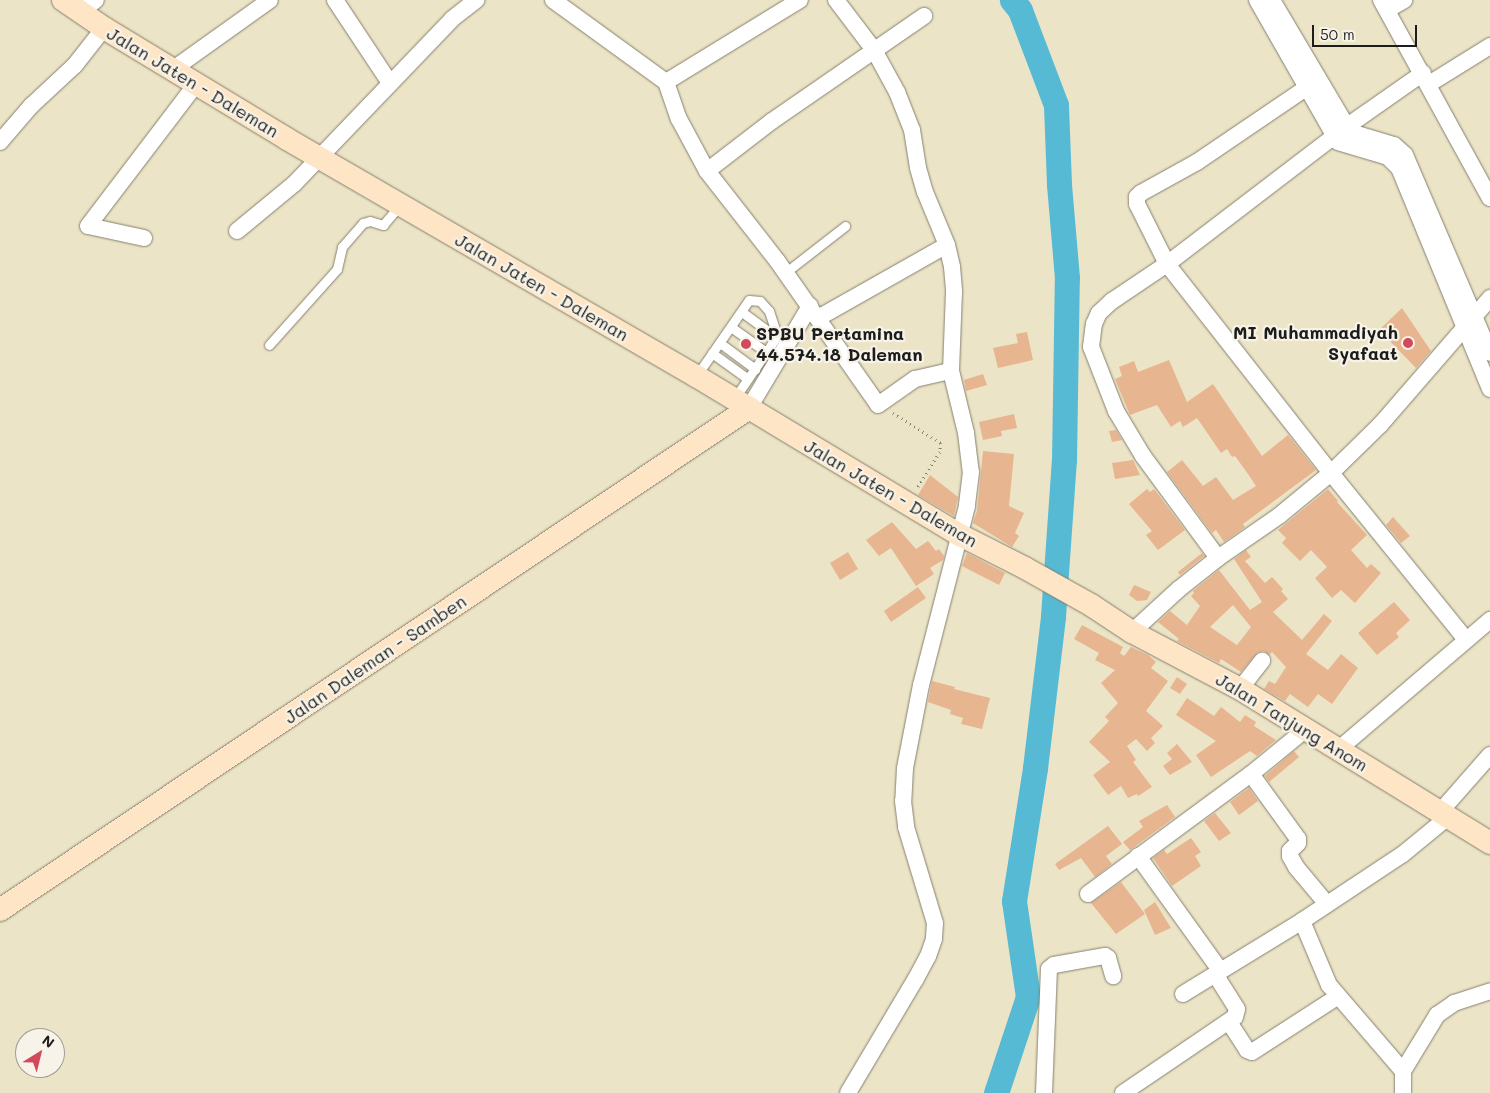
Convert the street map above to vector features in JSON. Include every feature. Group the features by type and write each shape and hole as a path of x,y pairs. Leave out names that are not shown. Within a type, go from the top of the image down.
{"main road":[{"name":"Jalan Jaten - Daleman","path":"80,4 104,28 172,70 400,205 696,376 907,505 1091,605"},
{"name":"Jalan Daleman - Samben","path":"0,910 741,403"},
{"name":"Jalan Tanjung Anom","path":"1091,605 1132,632 1240,689 1490,843"}],"street":[{"path":"172,70 270,0"},
{"path":"335,0 390,83"},
{"path":"237,231 288,189 452,19 476,0"},
{"path":"553,0 666,82 679,119 707,171 786,272 878,405 916,379 951,371"},
{"path":"666,82 800,0"},
{"path":"836,0 897,92 908,119 925,192 944,247 954,292 951,371 966,433 971,472 967,506 919,694 905,768 903,802 906,827 934,924 934,939 920,972 848,1093"},
{"path":"1257,0 1306,88 1340,132"},
{"path":"1272,0 1340,132"},
{"path":"1404,0 1384,5 1426,78 1490,198"},
{"path":"707,171 772,122 924,16"},
{"path":"0,142 30,106 75,65 104,28"},
{"path":"1218,558 1143,456 1116,411 1091,347 1094,324 1099,313 1112,301 1167,264 1340,132 1426,78 1490,46"},
{"path":"144,238 88,226 196,84"},
{"path":"1306,88 1197,162 1137,197 1139,208 1167,264 1331,473 1466,640"},
{"path":"1340,132 1350,132 1394,145 1405,155 1469,322 1490,389"},
{"path":"741,403 814,312 944,247"},
{"path":"1132,632 1218,558 1280,515 1331,473 1376,429 1490,298"},
{"path":"1469,322 1490,353"},
{"path":"1339,749 1490,620"},
{"path":"1240,689 1262,660"},
{"path":"1088,894 1251,774 1306,729"},
{"path":"1184,994 1302,921 1403,854 1444,815 1490,755"},
{"path":"1251,774 1298,839 1298,843 1290,851 1290,856 1296,867 1327,904"},
{"path":"1123,1093 1229,1022 1235,1017 1236,1009 1218,972 1138,856"},
{"path":"1302,921 1323,973 1337,997 1402,1071"},
{"path":"1044,1093 1048,969 1054,965 1105,956 1113,976"},
{"path":"1403,1093 1402,1071 1438,1016 1454,1003 1490,991"},
{"path":"1229,1022 1247,1050 1252,1052 1337,997"}],"lane":[{"path":"269,345 337,269 342,247 363,223 370,220 383,225 400,205"},
{"path":"786,272 846,226"},
{"path":"696,376 749,300 760,301 770,311 776,337 748,379 741,403"},
{"path":"742,312 776,337"},
{"path":"731,327 766,352"},
{"path":"720,343 755,369"},
{"path":"712,354 748,379"}],"path":[{"path":"878,405 941,443 940,452 907,505"}],"building":[{"name":"MI Muhammadiyah Syafaat","path":"1402,308 1431,351 1416,368 1379,330"},
{"path":"1027,332 1033,360 998,368 993,348 1018,343 1016,334"},
{"path":"1169,360 1187,402 1213,384 1262,456 1288,435 1316,470 1243,524 1245,527 1224,542 1216,530 1212,533 1167,472 1182,460 1203,486 1216,477 1233,500 1256,486 1248,474 1235,456 1232,457 1227,449 1221,453 1197,418 1183,427 1180,421 1171,427 1157,405 1130,415 1115,379 1122,376 1119,367 1134,361 1138,372"},
{"path":"983,374 987,385 966,391 964,380"},
{"path":"1014,414 1017,428 1001,431 1002,436 983,440 979,422"},
{"path":"1116,430 1122,440 1112,442 1109,431"},
{"path":"983,451 1014,454 1009,506 1024,513 1015,533 1019,536 1012,547 973,523 977,511"},
{"path":"1133,460 1140,475 1115,479 1112,463"},
{"path":"930,475 958,497 954,516 918,495"},
{"path":"1147,489 1150,492 1154,489 1185,530 1158,550 1146,535 1152,531 1129,504"},
{"path":"1328,489 1337,502 1367,535 1351,550 1367,568 1371,564 1381,573 1355,603 1341,590 1332,598 1315,578 1327,567 1311,550 1300,561 1282,543 1286,538 1278,530"},
{"path":"1393,517 1410,536 1401,543 1386,525"},
{"path":"892,522 916,549 928,541 936,551 939,549 944,556 943,560 930,568 934,574 916,586 891,548 879,556 866,540"},
{"path":"1246,550 1251,557 1245,561 1265,583 1272,577 1283,589 1281,591 1288,599 1273,612 1302,640 1324,614 1332,621 1306,654 1328,670 1341,654 1358,668 1332,704 1318,694 1308,707 1290,694 1285,701 1264,689 1269,681 1275,684 1286,667 1272,652 1269,655 1264,651 1258,652 1241,672 1221,659 1219,663 1177,641 1179,639 1158,622 1170,611 1187,625 1200,606 1191,596 1194,593 1193,591 1219,570 1250,610 1262,602 1234,559","holes":["1233,605 1251,627 1237,645 1210,627"]},
{"path":"848,552 858,569 840,580 830,563"},
{"path":"967,553 1005,573 999,585 962,566"},
{"path":"1202,553 1204,556 1180,575 1178,572"},
{"path":"1134,585 1151,592 1147,600 1137,601 1129,595"},
{"path":"918,587 926,598 891,622 884,611"},
{"path":"1394,602 1410,620 1396,633 1399,637 1377,655 1358,633"},
{"path":"1082,625 1123,647 1120,653 1124,656 1131,647 1148,655 1156,662 1151,668 1168,681 1146,711 1163,726 1151,738 1155,743 1147,751 1136,739 1127,746 1136,760 1133,762 1152,787 1138,796 1137,794 1128,798 1121,786 1108,795 1093,775 1110,762 1089,742 1109,721 1105,717 1118,703 1101,683 1115,670 1095,660 1099,653 1074,639"},
{"path":"1177,677 1187,684 1180,694 1170,688"},
{"path":"932,681 990,698 982,729 961,724 963,718 950,714 951,710 928,702"},
{"path":"1187,698 1214,716 1221,707 1240,722 1245,715 1256,722 1254,726 1276,740 1257,756 1250,751 1211,777 1196,755 1216,741 1176,715"},
{"path":"1177,744 1192,762 1170,775 1163,766 1172,759 1167,753"},
{"path":"1294,751 1299,757 1269,782 1265,776"},
{"path":"1249,788 1258,801 1239,815 1230,802"},
{"path":"1167,805 1175,817 1130,850 1123,842 1143,827 1139,821"},
{"path":"1215,813 1231,833 1219,841 1204,821"},
{"path":"1108,826 1122,844 1106,856 1112,864 1095,877 1081,858 1059,870 1055,864"},
{"path":"1191,838 1201,852 1195,856 1201,866 1172,886 1153,858 1164,850 1167,854"},
{"path":"1121,882 1145,914 1116,934 1091,903"},
{"path":"1155,902 1171,928 1155,935 1144,910"}],"waterway":[{"path":"996,1093 1028,997 1014,901 1035,768 1053,616 1064,460 1067,278 1059,184 1056,105 1020,10 1012,0"}],"place":[{"name":"MI Muhammadiyah Syafaat","path":"1408,343"},
{"name":"SPBU Pertamina 44.574.18 Daleman","path":"746,344"}]}
